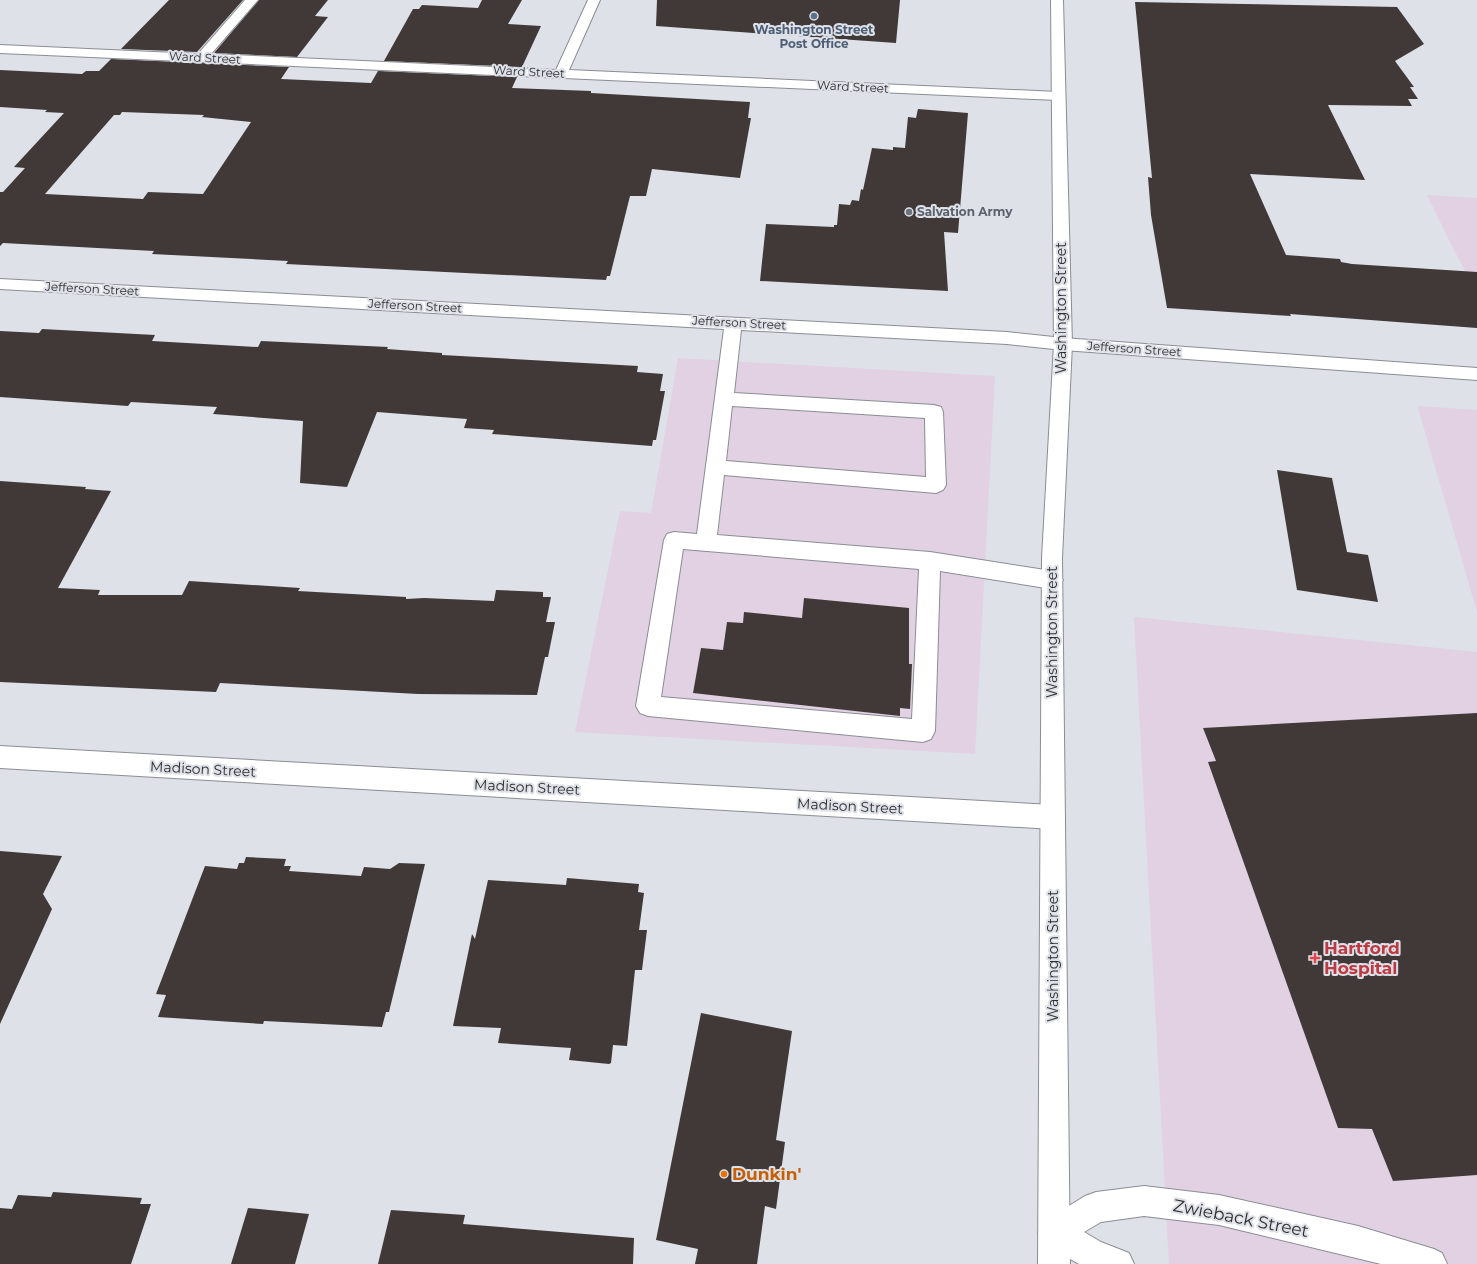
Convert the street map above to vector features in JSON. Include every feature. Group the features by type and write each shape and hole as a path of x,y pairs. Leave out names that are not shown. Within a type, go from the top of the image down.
{"street":[{"path":"202,57 252,0"},
{"path":"561,74 594,0"},
{"name":"Washington Street","path":"1054,1264 1052,580 1063,344 1057,0"},
{"name":"Ward Street","path":"0,49 1058,96"},
{"name":"Jefferson Street","path":"0,284 1008,338 1063,344 1477,374"},
{"path":"706,543 714,467 733,323"},
{"path":"714,467 936,484 934,412 724,398"},
{"path":"930,561 923,731 648,706 674,540 930,561 1052,580"},
{"name":"Madison Street","path":"0,757 1053,817"},
{"name":"Zwieback Street","path":"1054,1232 1096,1207 1144,1201 1219,1210 1358,1242 1423,1260 1431,1264"},
{"path":"1054,1232 1092,1254 1118,1264"}],"shaded area":[{"path":"1427,195 1477,198 1477,294 1450,242"},
{"path":"678,358 995,376 975,754 575,732 620,511 651,513"},
{"path":"1417,406 1477,410 1477,612 1418,408"},
{"name":"Hartford Hospital","path":"1134,617 1477,652 1477,1264 1169,1264"}],"building":[{"path":"169,0 243,0 197,52 121,49"},
{"path":"259,0 328,0 315,16 328,17 297,57 214,53"},
{"path":"482,0 522,0 508,24 541,26 522,67 384,61 413,9 419,9 422,5 478,8"},
{"name":"Washington Street Post Office","path":"657,0 900,0 896,43 656,26"},
{"path":"1135,2 1397,7 1424,44 1395,61 1414,87 1410,87 1418,99 1408,99 1412,106 1328,105 1365,180 1250,174 1286,255 1340,259 1341,262 1352,264 1477,272 1477,328 1290,314 1291,316 1167,308 1151,215 1148,177 1152,178"},
{"path":"111,59 289,67 281,79 371,83 378,71 517,77 512,88 591,91 591,93 750,102 748,118 751,118 740,178 652,169 646,196 630,196 610,276 607,276 606,280 286,264 288,261 152,254 154,251 3,243 0,246 0,192 3,192 25,168 14,167 64,113 45,112 47,110 0,107 0,70 82,74 86,71 99,71","holes":["122,112 204,115 202,117 251,122 203,194 148,192 143,199 45,194 114,115 120,115"]},
{"path":"918,109 968,113 958,233 944,232 948,291 760,281 766,224 834,227 834,225 837,225 839,204 850,205 852,200 859,201 861,189 863,190 872,148 893,150 893,147 905,148 908,117 916,118"},
{"path":"42,329 155,335 152,341 258,347 261,341 388,347 387,349 442,353 442,355 638,366 637,372 663,374 660,391 665,391 656,440 653,440 652,446 492,434 494,430 464,428 467,419 377,412 347,487 300,483 303,421 213,414 217,407 131,402 128,406 0,397 0,331 39,333"},
{"path":"1277,470 1332,478 1347,552 1368,555 1378,602 1297,590"},
{"path":"0,481 86,487 85,489 111,491 58,588 100,590 98,595 182,595 189,581 300,588 298,591 406,597 406,599 424,598 494,601 496,590 543,592 543,597 551,597 546,622 555,622 548,657 545,657 537,695 418,694 220,683 216,692 0,682"},
{"path":"804,598 909,608 909,664 912,664 910,709 900,708 900,716 693,693 701,648 723,650 727,622 743,623 744,612 802,618"},
{"path":"1477,713 1477,1175 1393,1181 1372,1129 1338,1128 1208,762 1216,761 1203,728"},
{"path":"0,851 62,856 43,894 52,909 0,1024"},
{"path":"246,857 286,859 284,866 291,866 289,871 361,876 364,867 390,869 399,863 425,864 389,1012 386,1012 382,1027 264,1021 263,1024 158,1017 166,995 156,994 205,866 237,869 239,863 244,863"},
{"path":"567,878 639,884 638,892 644,893 639,930 647,930 642,970 635,970 627,1046 613,1045 611,1063 609,1064 569,1060 571,1048 498,1043 501,1028 453,1026 472,934 475,939 488,880 566,885"},
{"path":"701,1013 792,1031 776,1140 785,1142 776,1209 765,1206 757,1264 695,1264 698,1249 656,1240"},
{"path":"53,1192 142,1198 140,1204 151,1204 131,1264 0,1264 0,1208 12,1209 18,1195 51,1197"},
{"path":"248,1208 309,1214 295,1264 231,1264"},
{"path":"391,1210 465,1215 463,1224 634,1238 633,1264 378,1264"}],"place":[{"name":"Washington Street Post Office","path":"814,16"},
{"name":"Salvation Army","path":"909,212"},
{"name":"Hartford Hospital","path":"1315,958"},
{"name":"Dunkin'","path":"724,1174"}]}
